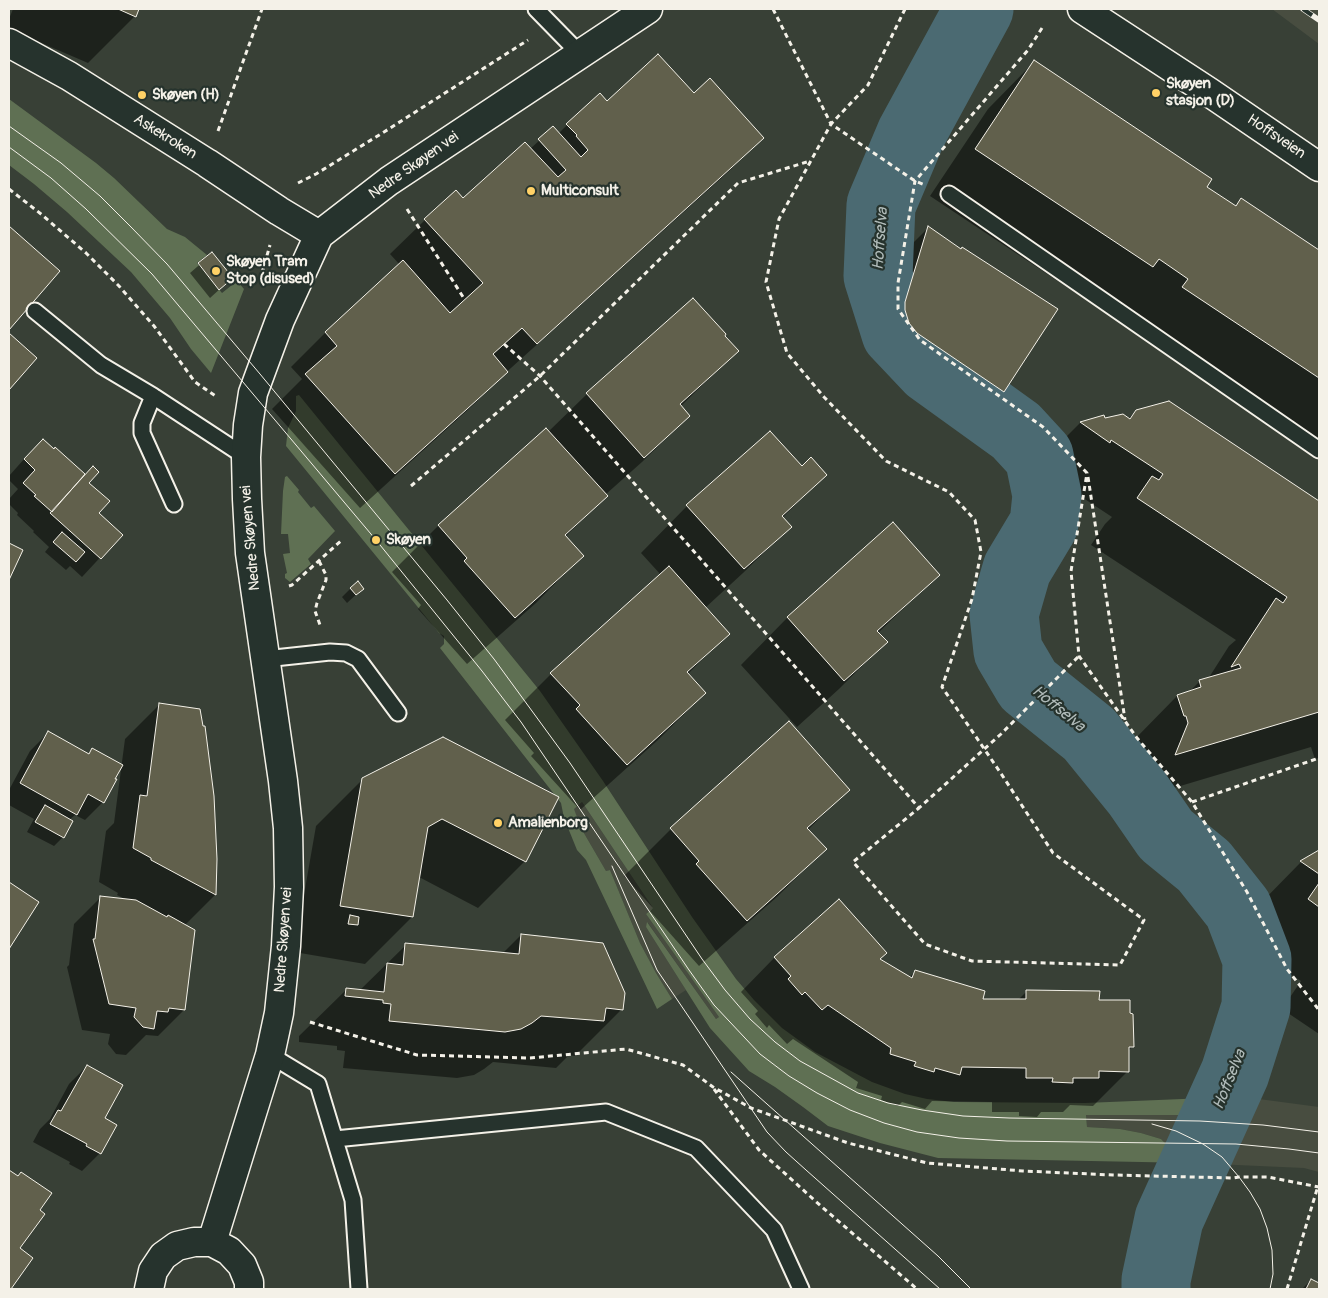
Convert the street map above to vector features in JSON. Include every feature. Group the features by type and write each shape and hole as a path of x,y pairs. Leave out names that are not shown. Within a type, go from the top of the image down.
{"street":[{"name":"Nedre Skøyen vei","path":"212,1242 270,1054 278,1013 286,946 289,888 288,828 283,781 250,553 246,457 253,393 280,320 319,235 389,181 648,9"},
{"name":"Hoffsveien","path":"1082,9 1319,167"},
{"name":"Askekroken","path":"9,44 69,76 319,235"},
{"path":"149,1289 153,1271 163,1256 177,1246 194,1242 212,1242 229,1251 242,1265 249,1282 249,1289"}],"lane":[{"path":"536,9 580,54"},
{"path":"949,194 1319,450"},
{"path":"35,311 101,364 246,457"},
{"path":"153,396 142,423 142,434 174,504"},
{"path":"265,659 330,652 346,653 358,660 398,713"},
{"path":"270,1054 318,1084 354,1200 359,1289"},
{"path":"335,1139 606,1112 696,1148 774,1230 801,1289"}],"path":[{"path":"207,163 262,9"},
{"path":"773,9 831,124 915,181"},
{"path":"905,9 868,85 831,124 779,219 766,282 787,354 824,397 886,462 949,492 976,520 981,552 972,599 942,687 984,749 1000,772 1053,853 1144,920 1120,964 972,960 925,944 853,862 920,808 984,749 1001,734 1079,656"},
{"path":"279,211 297,184 384,132 552,25"},
{"path":"1042,28 1028,50 915,181 898,283 898,309 920,340 1043,427 1087,473 1125,721"},
{"path":"411,486 540,376 738,183 810,161"},
{"path":"389,181 465,300"},
{"path":"9,189 86,253 119,286 154,326 195,382 225,401 248,425"},
{"path":"504,344 540,376 920,808"},
{"path":"1087,473 1070,571 1079,656 1137,738 1192,802 1246,892 1287,969 1319,1010"},
{"path":"256,592 292,586 343,539"},
{"path":"319,561 326,575 326,580 315,611 330,652"},
{"path":"1192,802 1319,758"},
{"path":"278,1013 418,1055 530,1058 626,1049 683,1065 713,1087 751,1108 848,1144 927,1163 1023,1171 1112,1175 1268,1177 1319,1187 1287,1289"},
{"path":"713,1087 759,1150 917,1289"}],"shaded area":[{"path":"1272,9 1319,9 1319,44"},
{"path":"582,802 653,908 646,914 719,1017 716,1019 648,923 646,927 686,990 672,999 640,943 610,870 606,871 581,828 573,809"},
{"path":"1244,1097 1319,1107 1319,1172 1304,1168 1192,1163 1192,1158 1181,1156 1161,1139 1120,1129 1087,1127 1086,1115 1208,1115 1208,1104 1233,1105"}],"green space":[{"path":"9,99 96,163 167,229 185,237 207,255 197,263 222,293 237,281 244,289 211,373 191,349 170,318 131,272 67,212 9,165"},
{"path":"299,395 540,691 736,979 782,1028 815,1052 872,1082 905,1094 927,1099 954,1102 1085,1103 1207,1098 1208,1115 1086,1115 1087,1127 1120,1129 1161,1139 1170,1148 1181,1149 1181,1155 1192,1158 1192,1163 938,1158 880,1143 828,1126 775,1087 749,1071 710,1028 646,927 647,922 716,1019 719,1017 646,914 653,908 582,802 574,809 581,828 606,871 610,870 640,943 672,999 657,1009 586,860 577,850 564,818 561,803 440,648 444,644 444,636 439,633 286,446 288,428 296,411 296,396"},
{"path":"287,476 311,508 314,506 335,531 308,559 311,564 290,582 285,578 287,573 283,554 290,553 288,534 281,534 283,491 285,477"}],"building":[{"path":"118,9 139,9 136,17"},
{"path":"658,54 694,93 710,78 764,138 537,344 522,328 493,354 508,372 395,474 305,374 337,346 325,332 403,260 450,313 483,283 424,219 456,190 463,198 525,142 558,177 566,170 538,139 553,126 581,157 588,150 566,124 600,93 607,101"},
{"path":"1034,60 1212,179 1207,187 1236,206 1241,198 1319,250 1319,378 1182,287 1188,279 1159,259 1153,267 975,149"},
{"path":"9,226 60,271 9,330"},
{"path":"928,226 961,249 962,247 1058,309 1004,392 917,333 909,323 905,302"},
{"name":"Skøyen Tram Stop (disused)","path":"212,252 233,278 219,290 198,263"},
{"path":"693,298 739,351 680,404 690,416 644,458 586,393"},
{"path":"9,333 37,358 9,390"},
{"path":"1169,401 1319,501 1319,712 1175,755 1188,723 1177,695 1201,687 1199,680 1241,668 1239,664 1231,667 1276,598 1283,603 1287,597 1137,498 1152,476 1159,480 1163,474 1111,440 1110,443 1080,422 1104,415 1105,418 1123,414 1130,419 1136,410"},
{"path":"546,428 608,496 565,535 584,556 515,618 464,561 467,558 438,525"},
{"path":"770,431 802,466 811,457 827,475 782,516 792,527 744,569 686,505"},
{"path":"43,439 54,449 55,447 85,474 52,512 23,483 35,470 24,459"},
{"path":"93,466 99,472 89,483 110,501 99,513 123,535 101,559 50,513"},
{"path":"893,522 940,575 877,631 888,642 844,681 787,617"},
{"path":"62,532 85,552 76,562 53,542"},
{"path":"9,543 23,550 9,580"},
{"path":"669,566 730,634 687,672 706,693 627,765 576,709 580,705 550,673"},
{"path":"358,581 364,589 356,595 350,588"},
{"path":"159,703 200,709 203,726 205,726 214,796 217,859 216,895 151,860 151,858 133,848 140,795 147,796"},
{"path":"789,721 850,790 807,828 827,849 747,921 696,864 699,861 670,828"},
{"path":"48,731 89,754 92,748 123,765 104,803 88,794 77,815 20,783"},
{"name":"Amalienborg","path":"443,737 559,797 526,862 442,819 428,827 413,917 340,906 362,778"},
{"path":"45,805 73,821 64,838 35,822"},
{"path":"1319,850 1319,874 1300,861"},
{"path":"9,882 39,902 9,949"},
{"path":"1319,883 1319,907 1308,899"},
{"path":"100,896 136,900 195,930 185,1010 169,1008 168,1012 157,1011 154,1029 143,1027 134,1017 136,1008 109,1004 93,939 95,939"},
{"path":"839,899 887,953 880,959 912,978 915,970 985,991 983,999 1026,999 1026,990 1100,991 1099,1000 1130,1000 1130,1013 1133,1014 1134,1047 1129,1047 1129,1072 1099,1071 1099,1078 1073,1078 1073,1083 1052,1082 1053,1078 1026,1078 1026,1068 962,1067 960,1075 935,1068 934,1072 914,1066 916,1062 890,1054 891,1048 828,1005 822,1010 805,992 802,995 788,979 791,976 774,957"},
{"path":"350,915 359,917 358,925 348,924"},
{"path":"521,934 603,943 625,993 623,1010 606,1008 604,1021 541,1016 521,1029 505,1032 389,1021 391,1004 383,1003 383,1000 345,996 346,988 384,992 387,963 403,965 405,943 519,954"},
{"path":"87,1065 123,1085 105,1118 117,1125 101,1154 86,1146 87,1144 50,1124 58,1110 61,1111"},
{"path":"9,1170 18,1176 21,1172 52,1193 40,1210 45,1214 20,1248 33,1258 11,1289 9,1289"},
{"path":"1311,1279 1319,1283 1319,1289 1306,1289"}],"waterway":[{"name":"Hoffselva","path":"979,9 911,134 881,205 878,276 896,333 930,369 1016,431 1039,456 1047,495 1044,524 1017,569 1004,614 1008,651 1028,685 1089,734 1137,793 1166,835 1204,866 1238,909 1257,959 1256,1007 1235,1073 1169,1219 1156,1280 1156,1289"}],"tram line":[{"path":"9,126 61,163 100,196 167,264 260,374 494,659 570,763 702,959 750,1019 775,1042 800,1061 858,1093 888,1103 922,1110 963,1116 1009,1118 1200,1121 1263,1125 1319,1132"},
{"path":"9,147 51,178 86,209 152,274 376,540 521,722 714,1005 760,1054 789,1076 850,1110 884,1123 917,1132 959,1138 1007,1141 1236,1144 1319,1153"},
{"path":"612,866 657,970 767,1132 786,1152 940,1289"},
{"path":"731,1072 938,1256 971,1289"},
{"path":"1152,1124 1176,1131 1203,1144 1222,1157 1250,1192 1260,1209 1272,1250 1273,1274 1270,1289"}],"railway":[{"path":"1303,9 1319,20"}],"place":[{"name":"Skøyen stasjon (D)","path":"1156,93"},
{"name":"Skøyen (H)","path":"142,95"},
{"name":"Multiconsult","path":"531,191"},
{"name":"Skøyen Tram Stop (disused)","path":"216,271"},
{"name":"Skøyen","path":"376,540"},
{"name":"Amalienborg","path":"498,823"}]}
